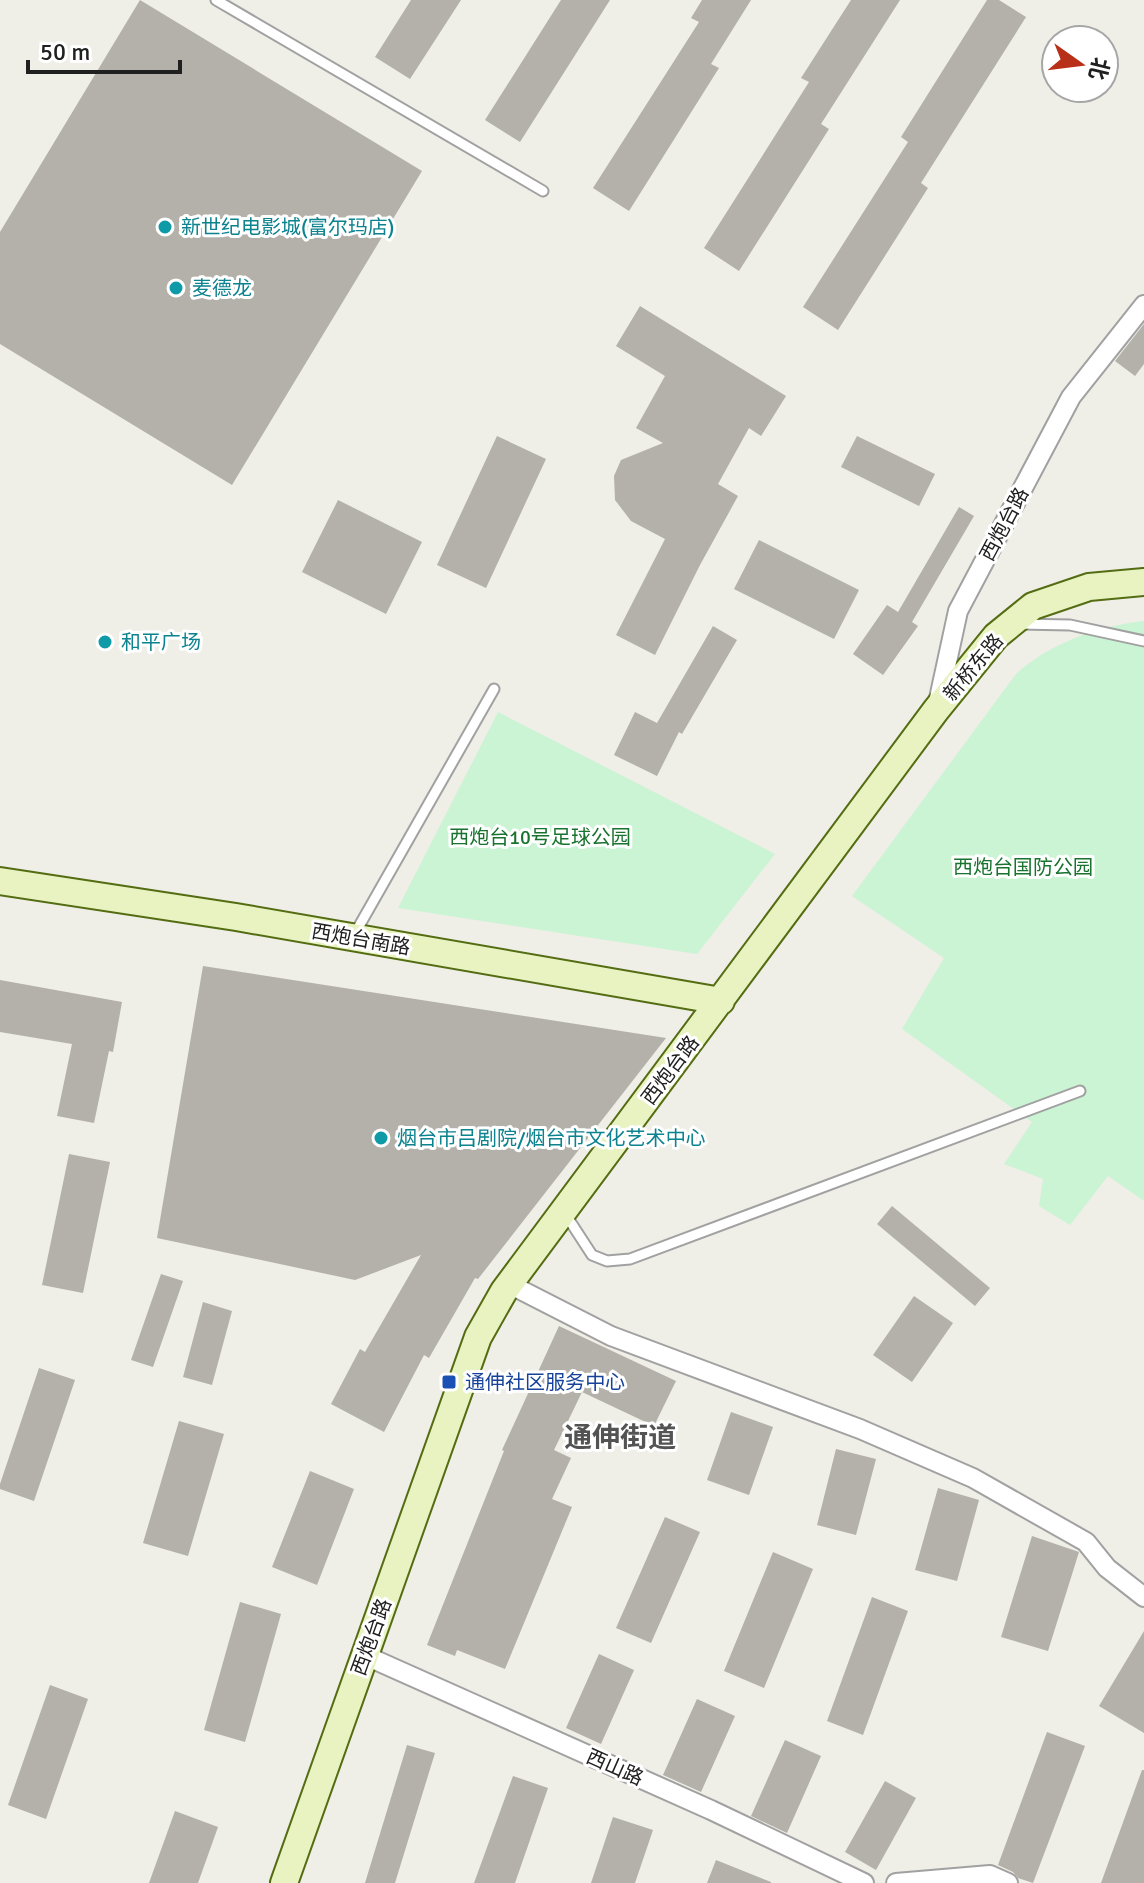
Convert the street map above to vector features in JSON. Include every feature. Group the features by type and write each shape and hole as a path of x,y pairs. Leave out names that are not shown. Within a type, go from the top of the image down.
{"street":[{"name":"西炮台路","path":"284,1883 478,1337 509,1284 936,710 958,611 1071,397 1144,305"},
{"name":"新桥东路","path":"936,710 996,636 1033,606 1089,587 1144,582"},
{"name":"西炮台南路","path":"0,881 236,917 721,1001"},
{"path":"509,1284 611,1336 860,1429 973,1478 1086,1542 1107,1568 1144,1597"},
{"name":"西山路","path":"364,1655 711,1810 864,1883"},
{"path":"896,1883 990,1875 1008,1883"}],"lane":[{"path":"216,0 543,191"},
{"path":"1012,623 1070,625 1144,641"},
{"path":"352,937 494,689"},
{"path":"564,1212 592,1255 607,1261 630,1259 1080,1091"}],"green space":[{"name":"西炮台国防公园","path":"1144,621 1144,1201 1108,1176 1070,1225 1039,1206 1043,1179 1004,1164 1032,1122 902,1029 944,958 852,896 1016,674 1044,653 1076,638 1110,627"},
{"name":"西炮台10号足球公园","path":"498,712 775,854 697,954 398,908"}],"building":[{"name":"麦德龙","path":"140,0 422,171 232,485 0,344 0,232"},
{"path":"411,0 461,0 410,79 375,57"},
{"path":"561,0 610,0 520,142 485,120"},
{"path":"702,0 751,0 711,64 719,68 629,211 593,188 699,22 691,18"},
{"path":"851,0 900,0 821,124 829,129 739,271 704,248 809,82 801,78"},
{"path":"987,0 999,0 1026,17 921,183 928,188 838,330 803,307 908,142 901,137"},
{"path":"640,306 786,396 761,436 749,428 718,484 738,496 655,655 616,635 665,539 631,521 615,500 614,476 621,460 663,443 636,428 665,376 616,346"},
{"path":"1144,324 1144,364 1135,376 1115,361"},
{"path":"497,436 546,459 486,588 437,565"},
{"path":"857,436 935,474 919,506 841,467"},
{"path":"338,500 422,542 386,614 302,572"},
{"path":"959,507 974,516 912,622 918,626 883,675 853,654 887,605 898,612"},
{"path":"759,540 859,590 834,639 734,589"},
{"path":"713,626 737,640 682,734 679,732 657,776 614,755 635,712 657,723"},
{"name":"烟台市吕剧院/烟台市文化艺术中心","path":"203,966 666,1038 478,1279 475,1278 429,1358 424,1355 384,1432 331,1404 360,1349 365,1352 421,1255 355,1280 157,1238"},
{"path":"0,980 122,1002 113,1052 109,1051 94,1123 57,1116 72,1044 0,1032"},
{"path":"69,1154 110,1162 83,1293 42,1285"},
{"path":"892,1206 990,1288 975,1306 877,1224"},
{"path":"161,1274 183,1281 153,1367 131,1360"},
{"path":"914,1296 953,1323 912,1382 873,1355"},
{"path":"203,1302 232,1311 212,1385 183,1377"},
{"path":"559,1326 676,1381 654,1426 582,1392 554,1450 571,1458 552,1499 572,1507 505,1669 457,1650 455,1656 427,1645 502,1450"},
{"path":"39,1368 75,1380 34,1501 0,1489 0,1484"},
{"path":"731,1412 773,1427 749,1495 707,1480"},
{"path":"179,1421 224,1434 188,1556 143,1543"},
{"path":"836,1449 876,1459 856,1535 817,1525"},
{"path":"310,1471 354,1489 317,1585 272,1567"},
{"path":"938,1488 979,1500 957,1581 915,1570"},
{"path":"665,1517 700,1532 651,1643 616,1628"},
{"path":"1032,1536 1079,1552 1048,1651 1001,1637"},
{"path":"773,1552 813,1569 764,1688 724,1671"},
{"path":"872,1597 908,1611 863,1735 827,1721"},
{"path":"240,1602 281,1614 245,1742 204,1730"},
{"path":"1144,1631 1144,1733 1099,1706"},
{"path":"599,1654 634,1670 601,1744 566,1728"},
{"path":"50,1685 88,1699 46,1819 8,1805"},
{"path":"697,1699 735,1716 701,1792 663,1775"},
{"path":"1047,1732 1085,1746 1033,1883 1018,1878 998,1865"},
{"path":"785,1740 821,1756 787,1833 751,1816"},
{"path":"407,1745 435,1753 395,1883 365,1883"},
{"path":"1142,1770 1144,1883 1101,1883"},
{"path":"513,1776 548,1788 515,1883 474,1883"},
{"path":"885,1781 916,1798 876,1870 845,1852"},
{"path":"175,1811 218,1827 198,1883 149,1883"},
{"path":"613,1817 653,1830 635,1883 591,1883"},
{"path":"716,1860 771,1882 771,1883 707,1883"}],"place":[{"name":"新世纪电影城(富尔玛店)","path":"165,227"},
{"name":"麦德龙","path":"176,288"},
{"name":"和平广场","path":"105,642"},
{"name":"烟台市吕剧院/烟台市文化艺术中心","path":"381,1138"},
{"name":"通伸社区服务中心","path":"449,1382"}],"district":[{"name":"通伸街道","path":"620,1437"}]}
